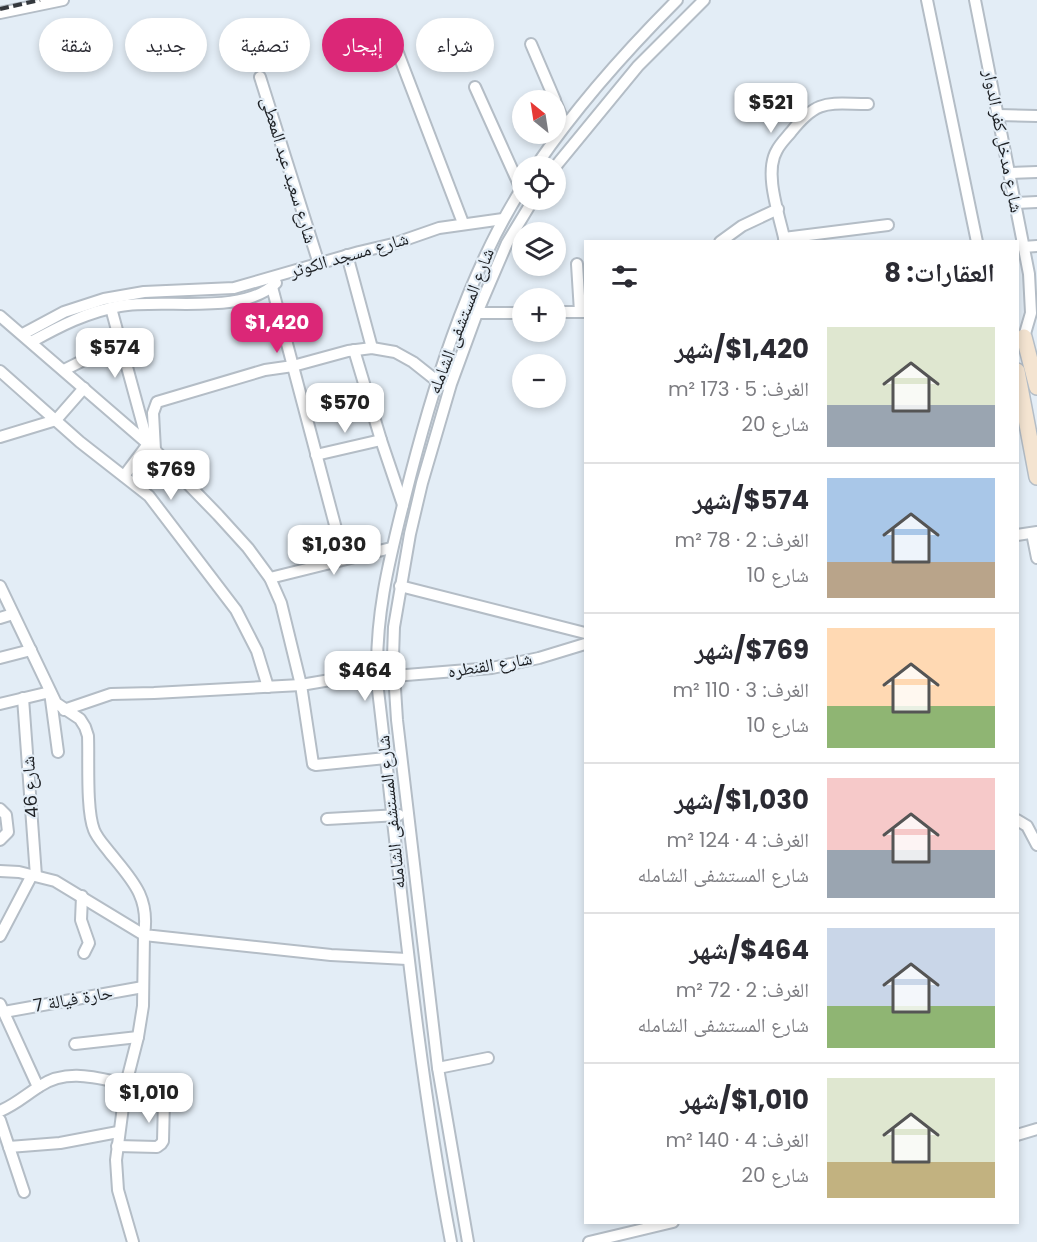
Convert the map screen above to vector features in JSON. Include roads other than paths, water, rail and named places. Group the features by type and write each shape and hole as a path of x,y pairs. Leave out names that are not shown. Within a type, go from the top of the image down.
{"main road":[{"name":"شارع مدخل كفر الدوار","path":"1024,337 1037,387"},
{"path":"1019,382 1037,477"}],"street":[{"path":"0,13 63,0"},
{"path":"566,124 621,58 676,0"},
{"path":"564,156 638,66 704,0"},
{"path":"927,0 977,240"},
{"name":"شارع مدخل كفر الدوار","path":"975,0 1034,302 1024,337"},
{"path":"531,44 550,90"},
{"path":"404,69 463,223"},
{"name":"شارع سعيد عبد المعطى","path":"260,77 319,264"},
{"path":"475,87 512,167"},
{"path":"868,104 829,104 805,114 776,151 773,160 772,183 784,240 888,225"},
{"path":"998,115 1037,116"},
{"path":"1009,173 1037,172"},
{"path":"1015,203 1037,202"},
{"name":"شارع المستشفى الشامله","path":"451,1242 441,1190 407,959 376,672 382,594 391,549 424,420 480,265 512,204"},
{"path":"723,240 742,226 778,209"},
{"name":"شارع المستشفى الشامله","path":"468,1242 438,1068 394,676 394,627 400,586 422,483 449,391 477,313 507,243 527,210"},
{"name":"شارع مسجد الكوثر","path":"27,338 64,312 104,299 154,291 234,288 393,244 439,228 503,219"},
{"path":"1023,247 1037,246"},
{"path":"348,255 372,348"},
{"path":"566,312 582,312 577,264"},
{"path":"27,338 111,308 140,303 227,302 255,295 272,287 284,273"},
{"path":"272,287 344,559"},
{"path":"111,308 151,447"},
{"path":"477,313 512,313"},
{"path":"0,316 151,447 248,548 270,578 281,603 301,685 313,764 386,758"},
{"path":"64,370 120,342"},
{"path":"124,476 151,447 153,412 157,402 265,370 372,348 396,352 413,362 449,391"},
{"path":"354,350 403,505"},
{"path":"0,371 149,496 236,610 257,651 267,687"},
{"path":"0,437 56,420 84,388"},
{"path":"316,455 381,440"},
{"path":"1019,536 1035,533 1037,558"},
{"path":"270,578 391,549"},
{"path":"0,586 56,703 80,719 85,727 88,736 93,828 102,843 138,887 145,914 143,1006 125,1090 117,1146 116,1180 133,1242"},
{"path":"400,586 584,633"},
{"path":"0,618 13,614"},
{"name":"شارع القنطره","path":"394,676 492,668 539,658 584,644"},
{"path":"0,658 31,650"},
{"path":"64,710 111,694 301,685 376,672"},
{"path":"0,702 50,692"},
{"path":"50,692 58,752"},
{"name":"شارع 46","path":"23,698 34,875"},
{"path":"0,809 6,814 8,832 0,840"},
{"path":"327,819 409,814"},
{"path":"1019,821 1026,826 1037,845"},
{"path":"0,871 34,875 62,884 144,935 332,955 407,959"},
{"path":"0,936 34,875"},
{"path":"82,896 81,920 89,943 84,953"},
{"name":"حارة فيالة 7","path":"2,1008 143,987"},
{"path":"2,1008 38,1088"},
{"path":"75,1044 138,1037"},
{"path":"438,1068 488,1058"},
{"path":"0,1111 52,1080 72,1076 91,1076 125,1090 163,1097 163,1141 161,1144 157,1147 117,1146"},
{"path":"0,1120 24,1192"},
{"path":"1019,1134 1037,1129"},
{"path":"9,1146 60,1143 118,1132"},
{"path":"589,1242 665,1224"}],"railway":[{"path":"0,9 40,0"}]}
